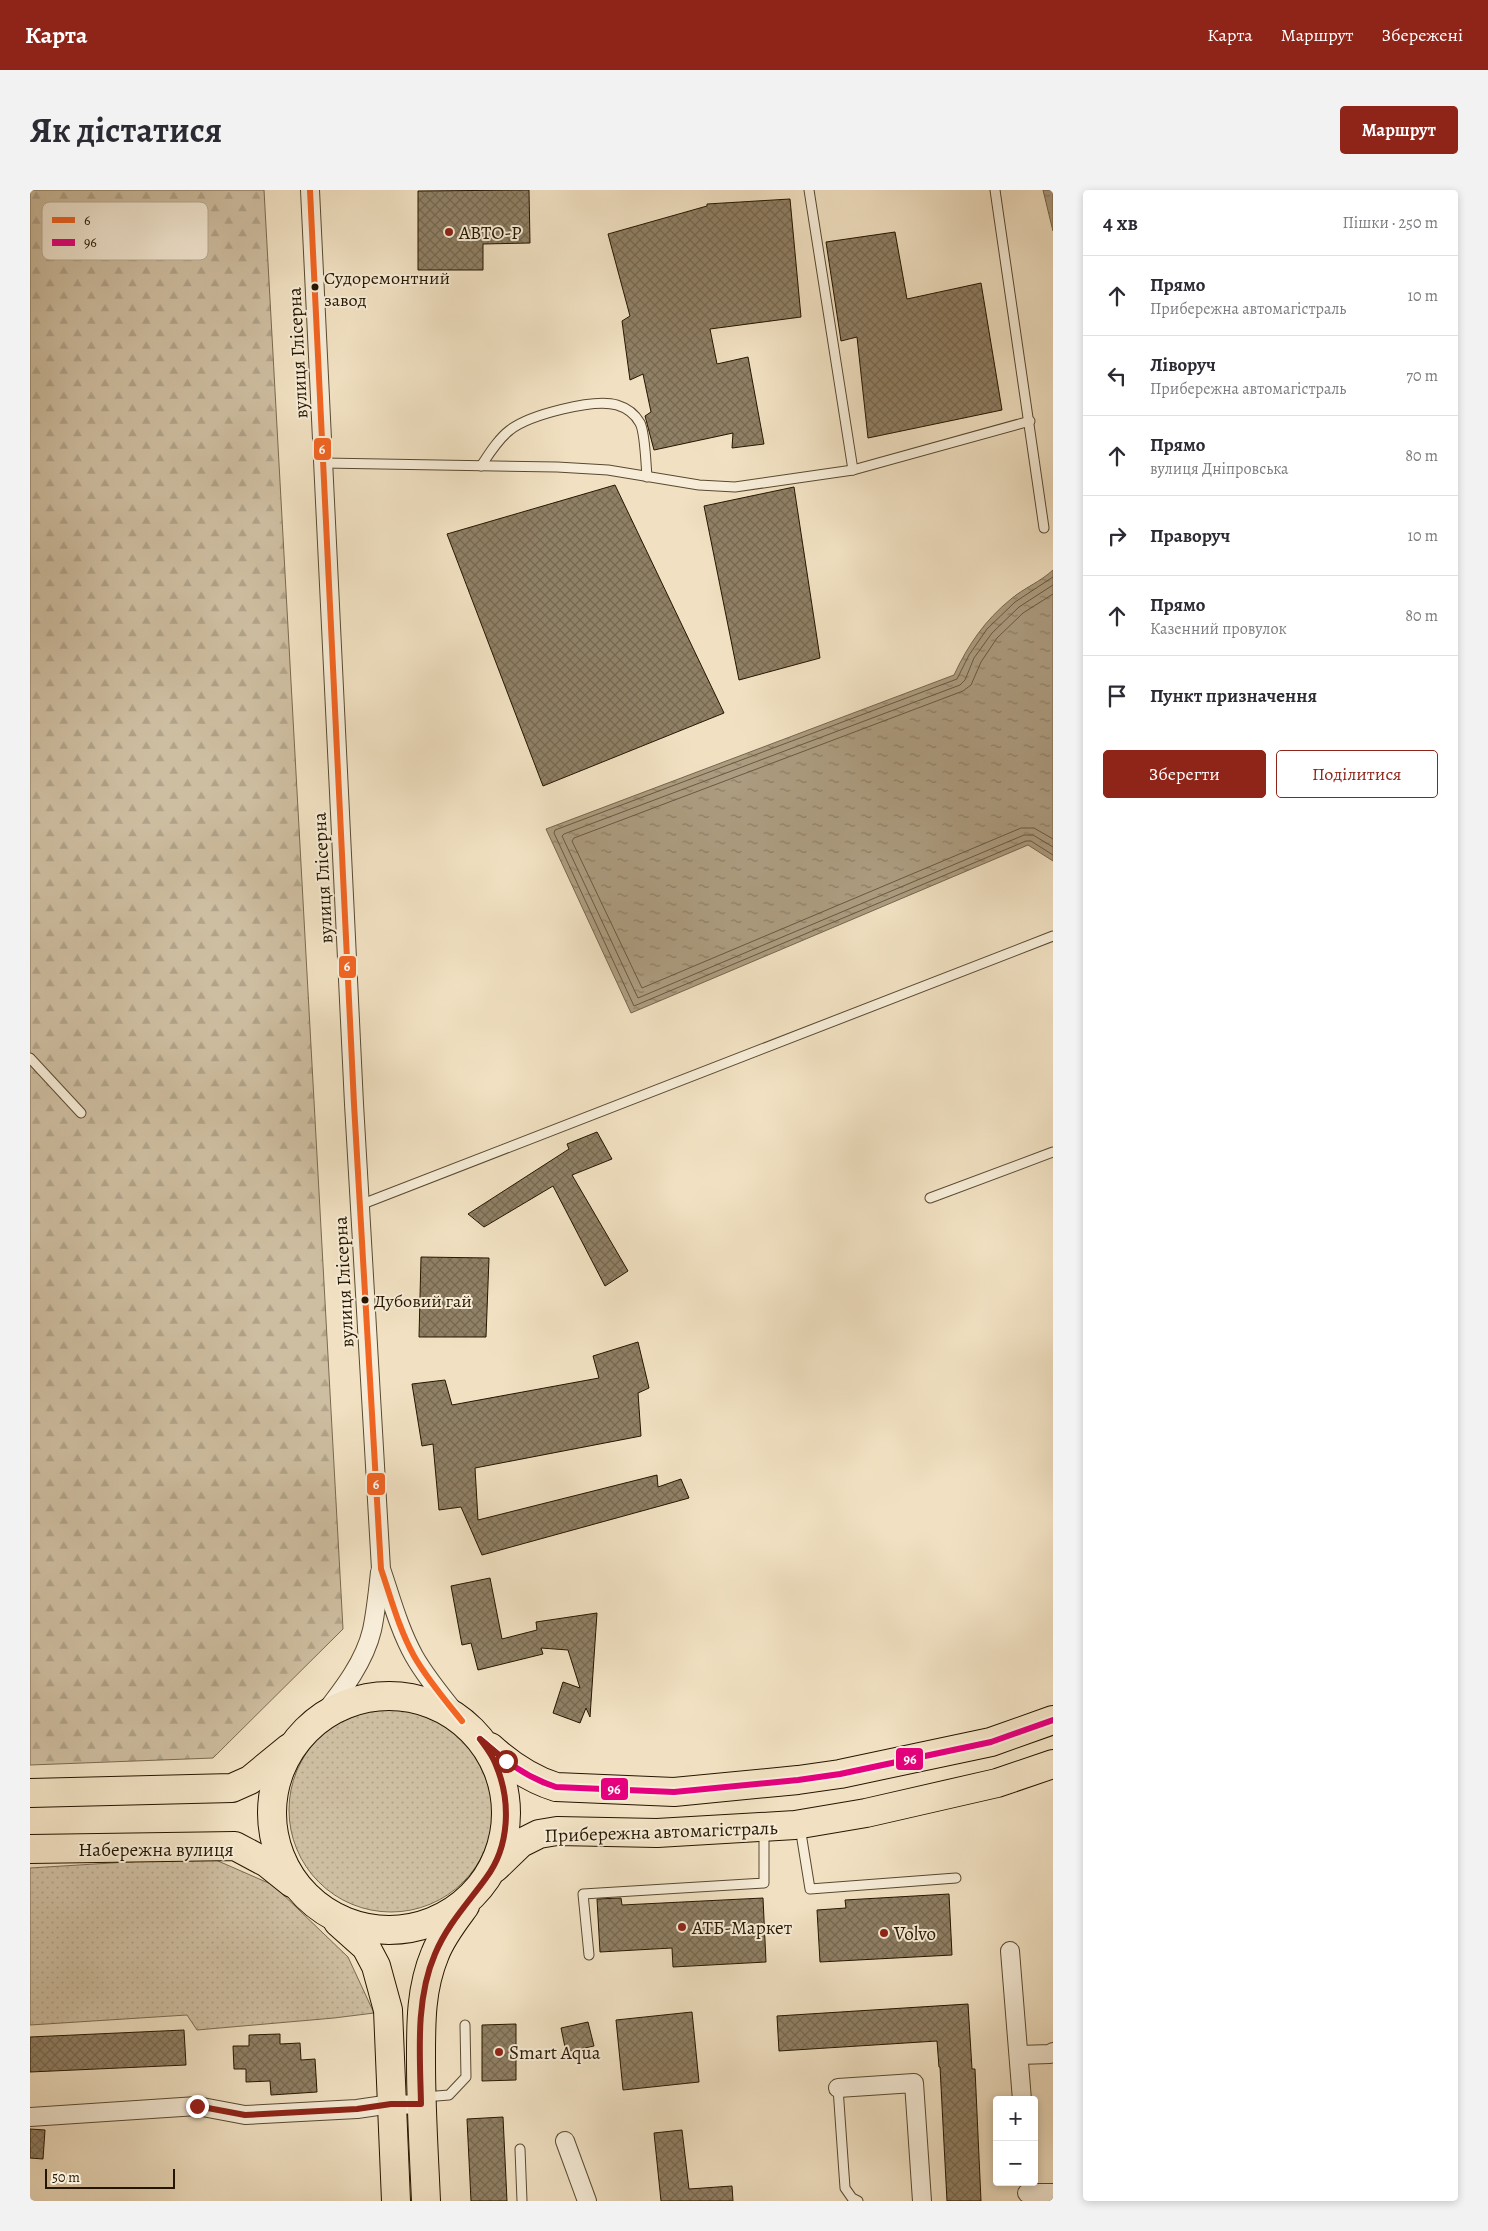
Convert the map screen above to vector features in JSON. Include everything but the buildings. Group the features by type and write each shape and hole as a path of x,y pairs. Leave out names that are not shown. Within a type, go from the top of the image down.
{"main road":[{"name":"Прибережна автомагістраль","path":"30,1793 232,1788 250,1780 319,1720 341,1707 365,1698 391,1696 416,1699 440,1707 521,1772 537,1781 556,1787 674,1792 798,1780 864,1769 991,1742 1053,1720"},
{"name":"Прибережна автомагістраль","path":"471,1730 496,1764 505,1792 506,1821 500,1850 488,1876"},
{"name":"Прибережна автомагістраль","path":"299,1739 278,1778 272,1814 276,1841 285,1866 300,1889 320,1907 343,1921 369,1928 396,1930 422,1925 447,1915 471,1898 508,1853 521,1843 539,1834 557,1831 657,1833 797,1825 866,1813 997,1783 1053,1764"},
{"path":"864,1769 845,1788 847,1802 866,1813"},
{"path":"797,1825 818,1809 817,1793 798,1780"},
{"name":"Набережна вулиця","path":"30,1849 235,1846 267,1863 300,1889"},
{"path":"426,2201 421,2101 421,2010 426,1982 435,1955 445,1933 471,1898"},
{"path":"320,1907 366,1947 376,1966 388,2010 396,2201"}],"street":[{"name":"вулиця Глісерна","path":"310,190 360,1205 381,1569 413,1655 426,1675 471,1730"},
{"path":"319,1720 343,1688 365,1650 372,1630 381,1569"},
{"path":"1010,1951 1022,2096"},
{"path":"1019,2055 1050,2054 1053,2052"},
{"path":"838,2088 914,2083 922,2201"},
{"path":"30,2117 197,2106 245,2115 357,2109 421,2101"},
{"path":"565,2141 587,2201"},
{"path":"1027,2192 1053,2193"}],"lane":[{"path":"809,190 853,470"},
{"path":"995,190 1044,528"},
{"path":"481,466 509,430 527,420 546,413 592,404 615,405 632,412 641,424 647,477"},
{"path":"324,462 591,469 699,485 735,487 853,470 1030,421"},
{"path":"360,1205 1053,936"},
{"path":"30,1058 81,1113"},
{"path":"930,1198 1053,1152"},
{"path":"797,1825 810,1889 956,1878"},
{"path":"588,1955 583,1894 764,1883 764,1827"},
{"path":"421,2101 449,2095 466,2077 465,2025"},
{"path":"838,2088 845,2188 852,2198 858,2201"},
{"path":"520,2149 522,2201"}],"green space":[{"name":"Дубовий гай","path":"30,190 264,190 343,1629 213,1758 30,1765"},
{"path":"391,1708 411,1710 439,1720 456,1731 470,1745 485,1771 491,1790 493,1810 491,1830 481,1858 470,1875 456,1889 430,1904 411,1910 391,1912 371,1910 343,1900 326,1889 312,1875 297,1849 291,1830 289,1810 291,1790 301,1762 312,1745 326,1731 352,1716 371,1710"},
{"path":"209,1857 273,1885 348,1957 374,2013 197,2030 187,2015 30,2025 30,1868"}],"water":[{"path":"1043,190 1053,190 1053,231 1052,227"},
{"path":"1053,570 1053,861 1028,845 631,1013 546,829 954,675 971,643 985,624 1016,595"}],"transit line":[{"name":"6","path":"310,190 354,1104 381,1569 400,1624 414,1656 430,1681 462,1721"},
{"name":"96","path":"480,1739 515,1767 534,1778 556,1787 674,1792 840,1774 991,1742 1053,1720"}],"place":[{"name":"АВТО-Р","path":"449,232"},
{"name":"Судоремонтний завод","path":"315,287"},
{"name":"Дубовий гай","path":"365,1300"},
{"name":"АТБ-Маркет","path":"682,1927"},
{"name":"Volvo","path":"884,1933"},
{"name":"Smart Aqua","path":"499,2052"}],"route":[{"path":"197,2106 245,2115 357,2109 391,2104 421,2104 421,2010 426,1982 445,1933 488,1876 500,1850 506,1821 505,1792 496,1764 480,1739 506,1761"}]}
